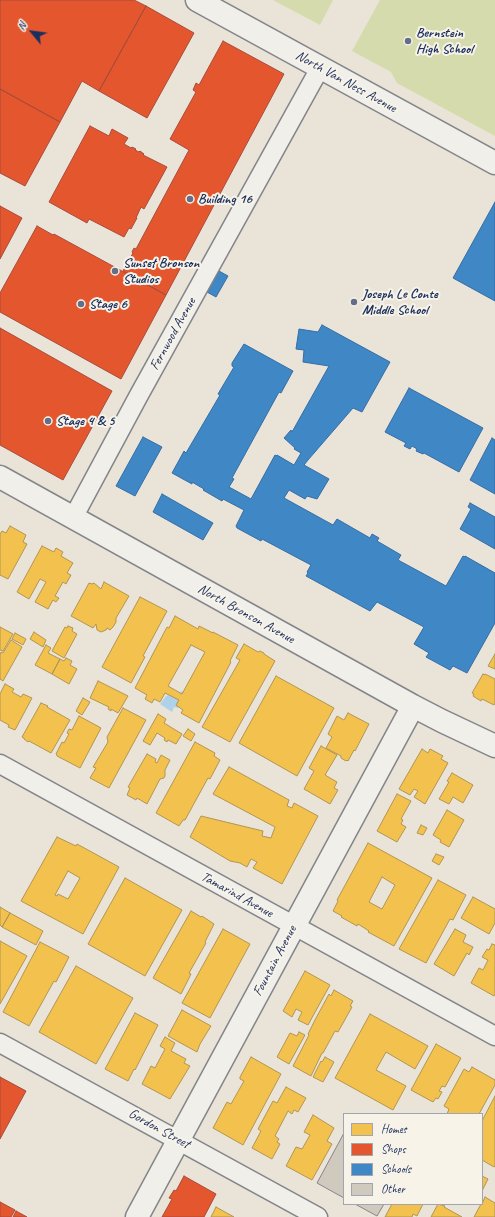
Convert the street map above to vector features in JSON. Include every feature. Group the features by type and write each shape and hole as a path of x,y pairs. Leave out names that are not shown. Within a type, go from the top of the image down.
{"street":[{"name":"North Van Ness Avenue","path":"196,0 495,163"},
{"name":"Fernwood Avenue","path":"73,518 139,395 320,68"},
{"name":"North Bronson Avenue","path":"0,478 413,706 495,746"},
{"name":"Fountain Avenue","path":"137,1217 413,706"},
{"name":"Tamarind Avenue","path":"0,764 495,1036"},
{"name":"Gordon Street","path":"0,1043 318,1217"}],"green space":[{"path":"273,0 333,0 320,25"},
{"name":"Bernstein High School","path":"380,0 495,0 495,136 397,83 391,72 352,51"}],"water":[{"path":"183,691 188,692 178,708 174,707 172,712 160,704 166,696"}],"building: Homes":[{"path":"10,526 26,535 23,542 27,544 8,579 0,575 0,534 2,531 6,533"},
{"path":"42,546 54,552 56,548 63,552 61,556 73,563 67,573 71,575 66,584 63,582 55,596 59,598 56,602 53,600 48,609 35,602 46,582 40,579 29,599 17,592"},
{"path":"104,582 129,596 116,618 116,622 113,627 110,630 107,628 101,632 97,630 96,624 93,628 71,616 89,583 94,583 101,589"},
{"path":"140,597 167,611 143,656 145,657 131,683 102,667"},
{"path":"175,616 198,629 199,626 238,645 230,661 231,662 199,723 181,713 183,710 176,705 179,700 165,693 160,702 154,699 152,703 145,699 147,695 135,688 167,627 169,628","holes":["191,645 205,652 182,694 168,686"]},
{"path":"68,626 73,628 72,631 77,634 64,658 52,651 65,627 67,628"},
{"path":"0,627 13,634 3,651 0,650"},
{"path":"34,632 46,640 43,647 30,639"},
{"path":"15,633 26,639 23,645 12,639"},
{"path":"11,640 22,647 3,681 0,679 0,655 1,652 3,653"},
{"path":"244,644 258,652 260,651 264,653 275,661 230,742 202,727 240,660 236,658"},
{"path":"46,645 51,648 48,653 60,659 52,674 35,665"},
{"path":"495,654 495,669 488,666"},
{"path":"66,658 72,661 70,665 77,669 69,684 52,674 60,659 64,661"},
{"path":"483,674 495,679 494,705 482,699 481,701 473,696 474,694 472,693"},
{"path":"276,676 334,708 297,776 239,743"},
{"path":"98,681 128,696 118,713 111,709 111,711 108,709 109,707 90,698"},
{"path":"5,684 14,689 12,692 21,697 23,694 32,698 15,730 8,727 9,725 0,720 0,694"},
{"path":"83,698 90,702 82,715 76,711"},
{"path":"41,703 70,720 51,753 29,741 28,742 22,737"},
{"path":"123,708 146,720 109,788 90,778 96,768 93,767 108,742 107,737"},
{"path":"348,713 369,724 355,751 354,750 348,761 346,761 341,758 341,756 326,748 332,737 328,734 337,716 344,720"},
{"path":"158,714 166,719 164,723 182,734 176,744 168,740 167,742 164,740 165,738 157,733 150,745 143,741"},
{"path":"79,716 101,728 80,768 57,756 56,754 62,742 64,743 69,734 67,733 69,729 72,730"},
{"path":"188,729 195,734 191,741 183,736"},
{"path":"195,742 215,753 214,756 220,760 210,779 208,778 185,820 183,820 179,826 156,813"},
{"path":"321,746 337,755 325,775 337,782 334,788 338,790 330,804 304,789 314,771 309,768"},
{"path":"422,749 428,753 430,749 443,756 441,759 448,763 425,804 414,797 418,791 414,789 410,795 399,789"},
{"path":"147,754 156,759 155,762 157,763 161,755 170,760 165,770 164,778 160,779 147,804 137,798 136,800 127,795 130,788 128,787"},
{"path":"229,767 289,800 287,806 292,808 294,803 318,816 282,884 253,868 257,862 251,859 247,867 240,863 230,861 190,837 201,816 263,831 262,836 271,838 275,827 213,794"},
{"path":"452,773 473,785 463,803 453,797 449,804 439,799 449,782 447,781"},
{"path":"397,794 411,801 401,819 403,820 401,824 406,827 397,842 377,831"},
{"path":"447,810 464,820 449,847 440,842 441,840 433,835"},
{"path":"421,825 427,828 423,835 417,833"},
{"path":"57,837 76,846 77,844 119,867 83,934 21,901","holes":["68,871 80,878 68,899 58,894 57,896 55,895"]},
{"path":"368,843 432,878 394,946 368,932 369,931 358,924 357,926 341,917 342,916 333,911 338,901 337,900","holes":["382,877 395,885 382,909 369,902"]},
{"path":"436,854 444,857 439,865 432,861"},
{"path":"125,878 182,910 145,976 88,944"},
{"path":"438,880 466,895 453,920 450,919 426,963 399,949"},
{"path":"473,897 495,909 495,923 489,934 461,918"},
{"path":"0,907 10,913 2,927 0,925"},
{"path":"191,911 214,924 205,942 206,943 189,973 191,974 181,994 153,978"},
{"path":"10,913 43,931 36,945 2,927"},
{"path":"223,929 250,944 210,1018 182,1003"},
{"path":"455,929 466,935 463,942 473,947 469,955 467,953 454,976 434,964"},
{"path":"0,941 27,956 0,1004"},
{"path":"40,942 69,957 56,982 54,981 29,1026 3,1012"},
{"path":"492,944 495,945 494,996 471,983 479,968 483,970 488,960 482,957 487,949 489,950"},
{"path":"76,966 133,998 96,1064 39,1032"},
{"path":"305,971 330,985 308,1025 298,1020 302,1012 296,1009 292,1017 283,1011"},
{"path":"334,990 353,1001 350,1006 352,1007 338,1032 335,1031 311,1076 293,1066 329,994 331,996"},
{"path":"182,1010 211,1026 197,1052 168,1036"},
{"path":"135,1013 158,1025 128,1081 105,1069"},
{"path":"370,1014 428,1046 415,1069 386,1052 376,1070 406,1086 393,1110 335,1078"},
{"path":"299,1032 305,1035 289,1064 277,1057 290,1033 297,1036"},
{"path":"165,1037 175,1043 171,1051 186,1059 184,1063 190,1066 170,1099 142,1084 151,1066 155,1068 165,1049 160,1046"},
{"path":"436,1044 461,1058 445,1087 442,1086 439,1091 442,1092 438,1099 436,1098 433,1102 411,1090"},
{"path":"251,1057 281,1074 243,1145 213,1128 227,1102 231,1104 244,1081 240,1079 240,1077"},
{"path":"325,1057 334,1062 323,1082 313,1077 321,1061 322,1062"},
{"path":"472,1067 495,1080 495,1085 480,1113 447,1113 449,1109 444,1106 464,1069 469,1072"},
{"path":"286,1087 306,1098 298,1112 294,1110 292,1114 288,1111 275,1136 279,1139 277,1142 280,1144 272,1159 252,1148 261,1131 258,1129 273,1101 277,1103"},
{"path":"495,1096 494,1167 483,1161 483,1119"},
{"path":"313,1115 334,1128 327,1141 332,1144 312,1180 286,1166 296,1147 302,1149 310,1135 304,1132"},
{"path":"483,1176 488,1179 483,1189"},
{"path":"485,1197 495,1203 495,1217 474,1217 480,1205 483,1205"},
{"path":"391,1205 422,1205 417,1216 413,1214 412,1217 385,1217"},
{"path":"437,1205 442,1205 462,1217 431,1217"},
{"path":"216,1207 234,1217 211,1217"}],"building: Shops":[{"path":"0,0 134,0 146,6 99,91 82,81 60,122 0,89"},
{"path":"146,6 194,33 147,118 99,91"},
{"name":"Building 16","path":"223,41 284,74 166,295 123,271 133,253 134,248 136,249 189,150 170,139 196,92 193,90 196,83 199,85"},
{"path":"0,89 60,122 25,186 0,173"},
{"path":"90,126 109,136 112,129 128,138 124,144 136,149 135,150 139,152 140,151 144,154 143,155 167,167 144,209 141,207 131,229 129,228 124,237 89,219 87,223 49,202"},
{"path":"0,206 22,218 0,259"},
{"name":"Stage 6","path":"37,226 166,295 121,379 0,312 0,293"},
{"name":"Stage 4 & 5","path":"0,328 112,391 63,480 0,445"},
{"path":"0,1077 26,1091 0,1139"},
{"path":"184,1176 216,1194 204,1217 162,1217 172,1199 169,1198 174,1190 176,1191"},
{"path":"0,1202 15,1210 11,1217 0,1217"},
{"path":"16,1211 27,1217 13,1217"}],"building: Schools":[{"path":"495,202 495,301 453,278"},
{"path":"219,271 228,276 216,297 207,292"},
{"path":"322,325 390,362 362,412 353,408 304,465 329,479 317,499 307,496 305,499 289,490 284,498 333,525 337,519 370,538 372,534 379,538 377,541 401,555 398,560 446,586 463,556 495,573 495,623 467,673 453,666 450,670 426,657 429,653 414,644 424,627 377,602 370,611 306,576 311,565 262,539 261,541 237,528 236,526 244,510 223,499 222,501 192,482 192,484 172,473 184,451 186,453 220,395 218,394 234,367 232,366 232,363 244,344 293,371 281,393 279,392 232,478 234,479 229,487 251,499 275,455 294,465 301,453 294,449 295,448 284,438 291,430 292,432 329,366 303,362 304,350 296,349 299,329 318,332"},
{"path":"409,388 483,428 459,472 424,453 423,454 416,451 417,449 412,446 410,449 404,446 406,443 385,432"},
{"path":"143,437 162,447 135,496 116,486"},
{"path":"492,438 495,440 495,494 470,480"},
{"path":"162,494 213,523 203,540 153,512"},
{"path":"470,503 495,517 495,549 460,529 471,509 468,507"}],"building: Other":[{"path":"343,1135 343,1197 317,1183"},
{"path":"357,1205 383,1205 377,1216"}],"place":[{"name":"Bernstein High School","path":"408,41"},
{"name":"Building 16","path":"190,199"},
{"name":"Sunset Bronson Studios","path":"115,271"},
{"name":"Joseph Le Conte Middle School","path":"354,302"},
{"name":"Stage 6","path":"81,304"},
{"name":"Stage 4 & 5","path":"48,421"}]}
